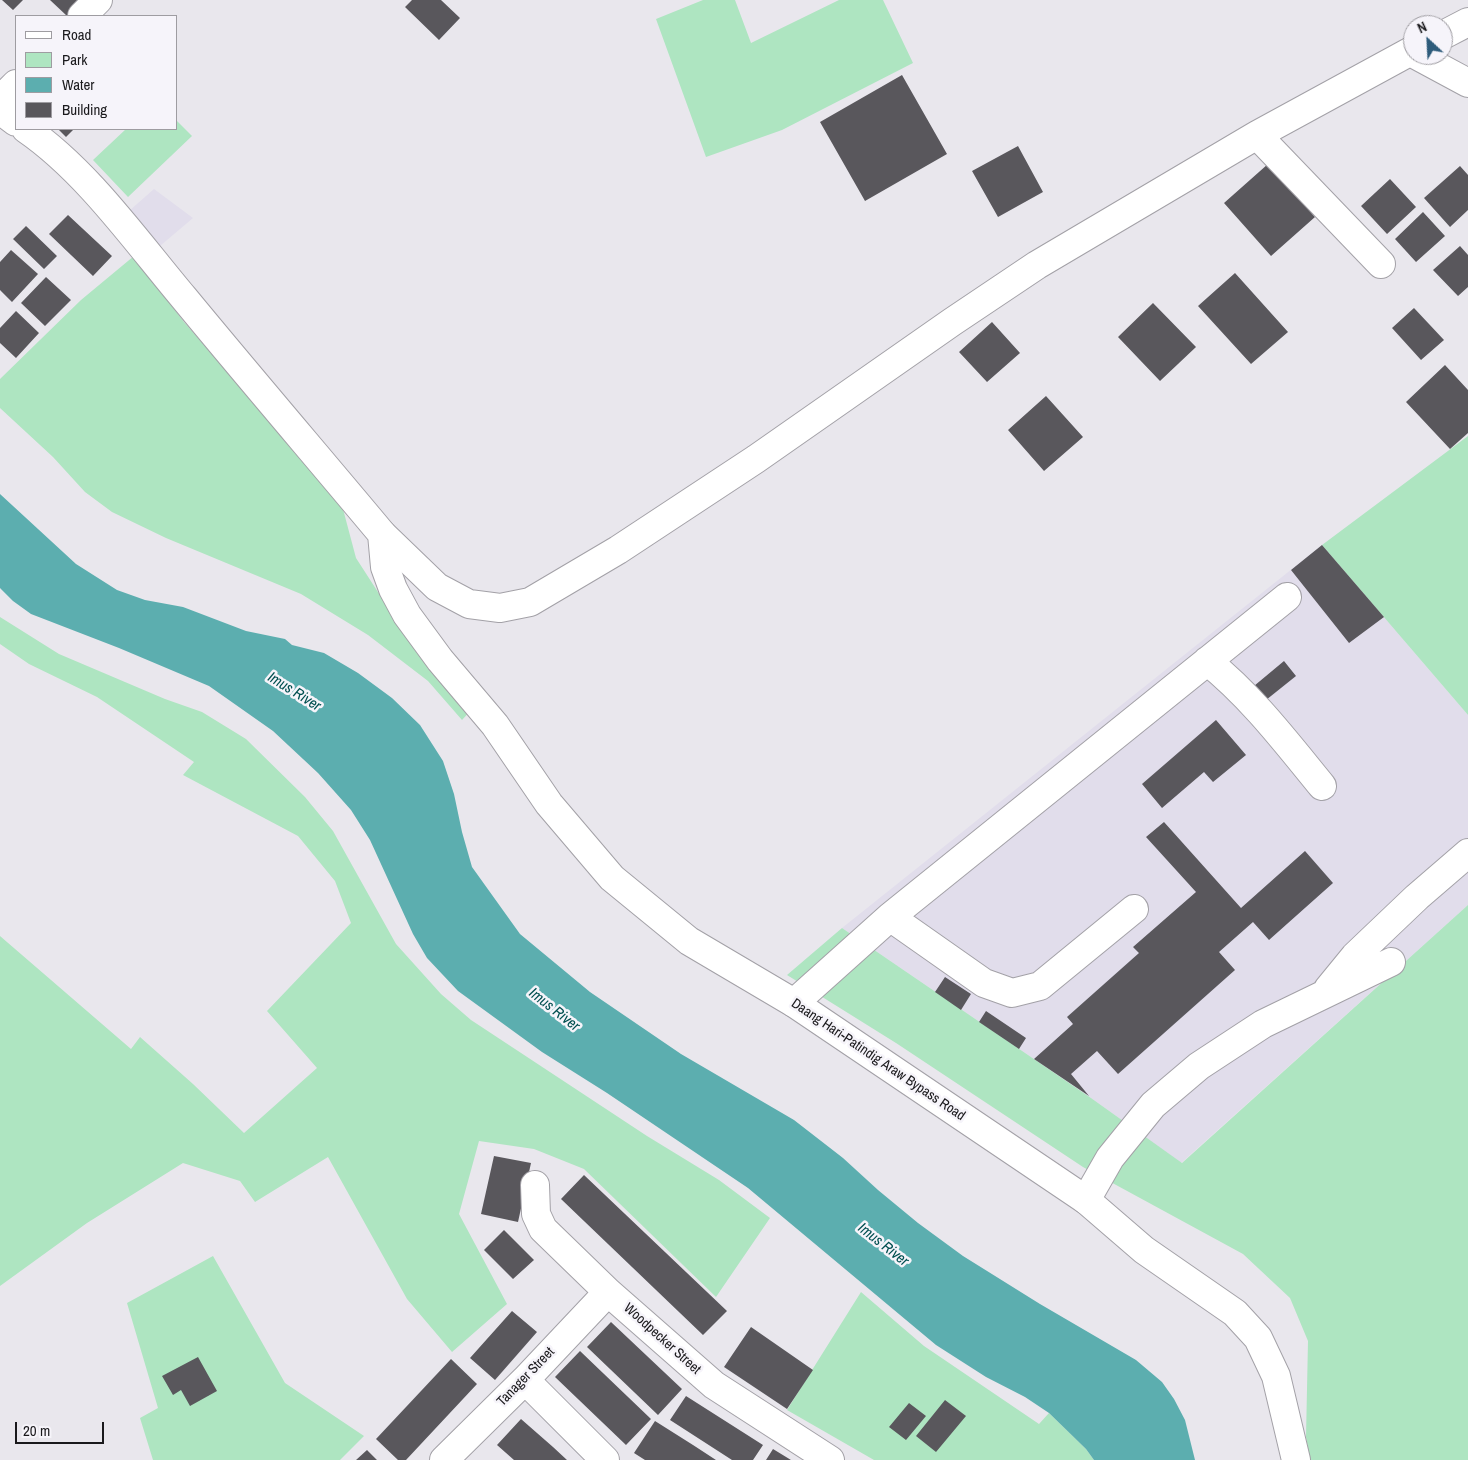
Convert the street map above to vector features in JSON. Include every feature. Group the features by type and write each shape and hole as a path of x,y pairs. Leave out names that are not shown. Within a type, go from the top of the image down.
{"street":[{"path":"83,15 98,0"},
{"path":"1453,30 1468,22"},
{"path":"27,130 49,145 102,200 382,534 437,587 469,604 500,608 530,602 618,550 756,459 1037,265 1257,135 1403,58"},
{"path":"1435,65 1468,83"},
{"path":"0,100 15,85"},
{"path":"0,110 15,121"},
{"path":"1257,135 1381,264"},
{"name":"Daang Hari-Patindig Araw Bypass Road","path":"382,534 385,567 393,589 407,615 440,660 495,725 549,804 612,878 688,941 794,1003 1086,1200 1144,1250 1235,1313 1258,1338 1276,1376 1296,1460"},
{"path":"794,1003 890,916 1287,597"},
{"path":"1207,661 1248,698 1322,786"},
{"path":"1321,997 1355,956 1417,897 1468,853"},
{"path":"890,916 984,983 1012,993 1040,986 1134,909"},
{"path":"1086,1200 1110,1158 1153,1105 1199,1066 1264,1024 1391,962"},
{"name":"Woodpecker Street","path":"535,1185 536,1214 543,1229 608,1292 714,1385 830,1460"},
{"name":"Tanager Street","path":"444,1460 525,1380 608,1292"},
{"path":"525,1380 605,1460"}],"shaded area":[{"path":"154,189 193,218 160,246 129,211"},
{"path":"1322,545 1468,715 1468,905 1181,1163 1091,1098 842,928"}],"green space":[{"path":"703,0 735,0 751,43 839,0 883,0 913,63 782,130 706,157 656,19"},
{"path":"178,122 192,136 128,197 93,160 125,130 178,130"},
{"path":"134,256 184,322 268,418 339,494 356,558 405,634 475,706 462,720 428,681 368,635 301,594 166,538 112,512 85,492 53,457 0,408 0,379 81,300"},
{"path":"1468,436 1468,715 1322,545"},
{"path":"0,617 59,654 165,699 202,712 246,739 305,797 333,831 396,944 441,994 471,1020 647,1136 719,1180 770,1218 716,1297 584,1169 534,1149 479,1141 459,1214 507,1304 452,1352 407,1299 328,1157 255,1202 240,1181 183,1163 87,1223 0,1286 0,936 131,1049 140,1037 244,1133 317,1068 267,1011 351,923 335,881 298,836 183,775 194,762 97,697 29,664 0,644"},
{"path":"1468,905 1468,1460 1310,1460 1306,1437 1308,1341 1290,1298 1243,1254 1083,1167 896,1043 787,975 842,928 1091,1098 1182,1163"},
{"path":"213,1256 285,1383 364,1436 340,1460 153,1460 140,1418 158,1408 127,1303"},
{"path":"861,1292 924,1346 1039,1424 1049,1413 1086,1449 1094,1460 874,1460 787,1410"}],"water":[{"name":"Imus River","path":"0,494 76,564 117,590 145,600 183,607 246,631 285,639 292,645 324,653 358,673 392,698 420,725 443,761 454,794 472,867 520,934 590,992 681,1054 794,1120 843,1158 918,1223 963,1256 1136,1360 1162,1382 1174,1399 1185,1420 1195,1460 1094,1460 1086,1449 1049,1413 1025,1397 986,1377 936,1345 748,1188 607,1093 542,1052 458,991 427,958 413,934 370,840 351,810 318,773 273,731 209,686 31,614 13,601 0,588"}],"building":[{"path":"2,0 23,0 13,10"},
{"path":"50,0 87,0 72,15 66,15"},
{"path":"412,0 441,0 460,18 439,40 405,7"},
{"path":"902,75 947,154 865,201 820,122"},
{"path":"59,130 73,130 66,137"},
{"path":"1018,146 1043,192 998,217 972,171"},
{"path":"1268,164 1315,217 1271,256 1224,203"},
{"path":"1460,166 1468,175 1468,210 1450,227 1424,198"},
{"path":"1390,179 1416,207 1387,234 1361,206"},
{"path":"1423,212 1445,236 1416,262 1395,239"},
{"path":"68,215 112,256 93,276 49,234"},
{"path":"26,226 57,256 44,269 13,239"},
{"path":"1460,246 1468,255 1468,287 1458,296 1433,270"},
{"path":"11,250 38,274 12,302 0,290 0,262"},
{"path":"1235,273 1288,332 1251,364 1198,306"},
{"path":"46,277 71,300 45,326 21,303"},
{"path":"1153,303 1196,347 1160,381 1118,337"},
{"path":"1414,308 1444,340 1421,360 1392,328"},
{"path":"16,311 39,333 16,358 0,343 0,328"},
{"path":"992,322 1020,353 987,382 959,352"},
{"path":"1445,365 1468,390 1468,433 1450,449 1406,402"},
{"path":"1046,396 1083,437 1044,471 1008,430"},
{"path":"1322,545 1384,617 1349,643 1291,570"},
{"path":"1284,661 1296,676 1266,700 1254,686"},
{"path":"1216,720 1246,755 1213,782 1204,772 1162,808 1142,784"},
{"path":"1164,822 1241,908 1305,851 1333,883 1269,940 1253,922 1219,952 1235,970 1118,1074 1097,1051 1071,1074 1089,1096 1034,1059 1073,1024 1067,1017 1139,953 1133,947 1196,892 1146,837"},
{"path":"945,977 971,994 961,1010 935,992"},
{"path":"986,1011 1026,1038 1019,1049 979,1022"},
{"path":"494,1156 531,1163 518,1222 481,1214"},
{"path":"584,1175 727,1311 703,1335 561,1199"},
{"path":"504,1230 534,1260 513,1279 484,1250"},
{"path":"512,1311 537,1332 495,1380 470,1358"},
{"path":"611,1322 682,1389 658,1415 587,1347"},
{"path":"751,1327 813,1370 787,1409 724,1367"},
{"path":"580,1351 651,1419 626,1445 555,1377"},
{"path":"198,1357 217,1391 190,1406 181,1390 173,1395 162,1376"},
{"path":"451,1359 477,1384 406,1460 398,1460 376,1439"},
{"path":"686,1396 763,1445 753,1460 732,1460 670,1420"},
{"path":"945,1400 966,1416 936,1452 916,1436"},
{"path":"909,1403 926,1416 906,1440 889,1427"},
{"path":"521,1419 567,1460 514,1460 497,1445"},
{"path":"655,1421 716,1460 645,1460 634,1453"},
{"path":"773,1449 791,1460 766,1460"},
{"path":"367,1450 377,1460 356,1460"}]}
